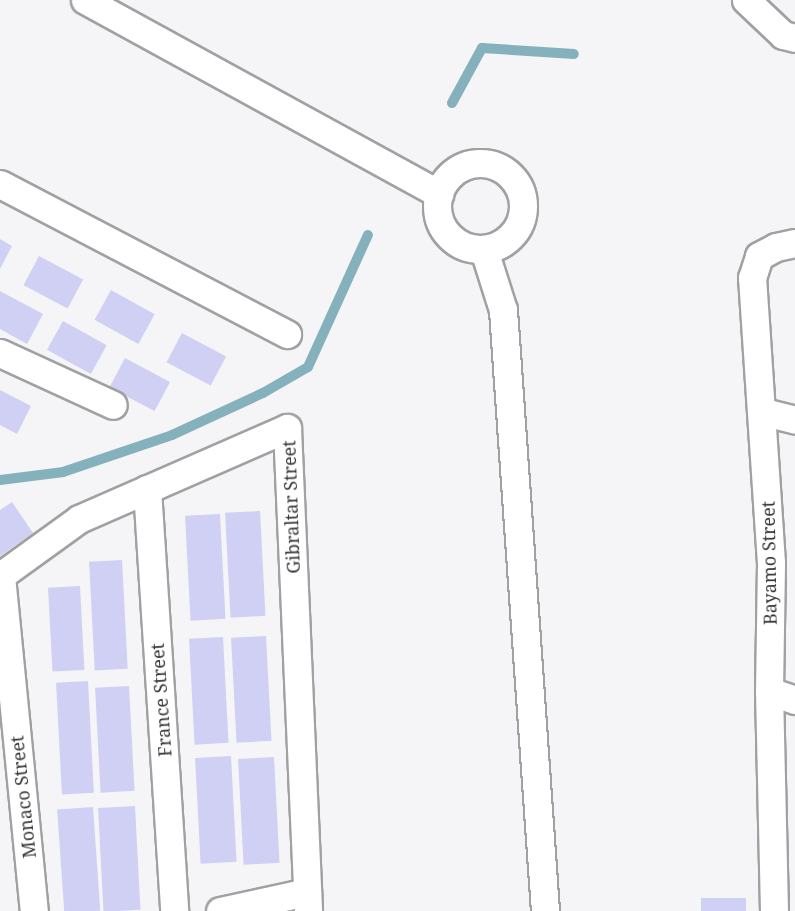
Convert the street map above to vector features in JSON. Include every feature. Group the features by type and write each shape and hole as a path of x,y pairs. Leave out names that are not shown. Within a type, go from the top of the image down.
{"street":[{"path":"85,0 439,194"},
{"path":"746,0 783,34 795,38"},
{"path":"483,163 497,166 518,185 523,213 510,238 484,250 457,243 446,234 440,222 439,194 456,171 483,163"},
{"path":"0,184 286,333"},
{"name":"Bayamo Street","path":"774,911 783,830 769,691 783,566 764,412 752,278 759,256 776,247 795,243"},
{"path":"484,250 503,310 545,911"},
{"path":"0,353 113,405"},
{"path":"764,412 795,420"},
{"name":"Gibraltar Street","path":"1,576 79,519 287,428 308,902"},
{"name":"France Street","path":"147,489 174,911"},
{"name":"Monaco Street","path":"1,576 34,911"},
{"path":"769,691 795,700"},
{"path":"220,911 308,902"}],"building":[{"path":"0,239 12,246 0,269"},
{"path":"39,256 83,279 68,309 24,285"},
{"path":"111,290 155,314 138,344 95,320"},
{"path":"0,291 43,314 27,344 0,329"},
{"path":"63,321 107,345 91,374 47,350"},
{"path":"182,333 226,356 211,386 167,362"},
{"path":"125,358 170,382 155,411 110,387"},
{"path":"0,390 31,406 17,434 0,425"},
{"path":"12,502 33,533 0,556 0,510"},
{"path":"260,511 265,616 231,618 225,513"},
{"path":"220,514 225,619 191,621 185,516"},
{"path":"122,560 128,669 95,671 89,562"},
{"path":"80,586 84,670 52,672 48,588"},
{"path":"266,636 271,741 237,743 231,638"},
{"path":"223,637 229,743 195,745 189,639"},
{"path":"88,681 94,793 62,795 56,683"},
{"path":"129,686 134,791 101,793 95,688"},
{"path":"231,756 237,862 201,864 195,758"},
{"path":"274,757 280,863 244,865 238,759"},
{"path":"135,806 140,910 103,911 98,808"},
{"path":"93,807 100,911 64,911 57,810"},
{"path":"701,898 746,898 746,911 701,911"}],"waterway":[{"path":"452,103 482,48 574,54"},
{"path":"0,480 63,472 172,435 263,393 308,367 368,235"}]}
